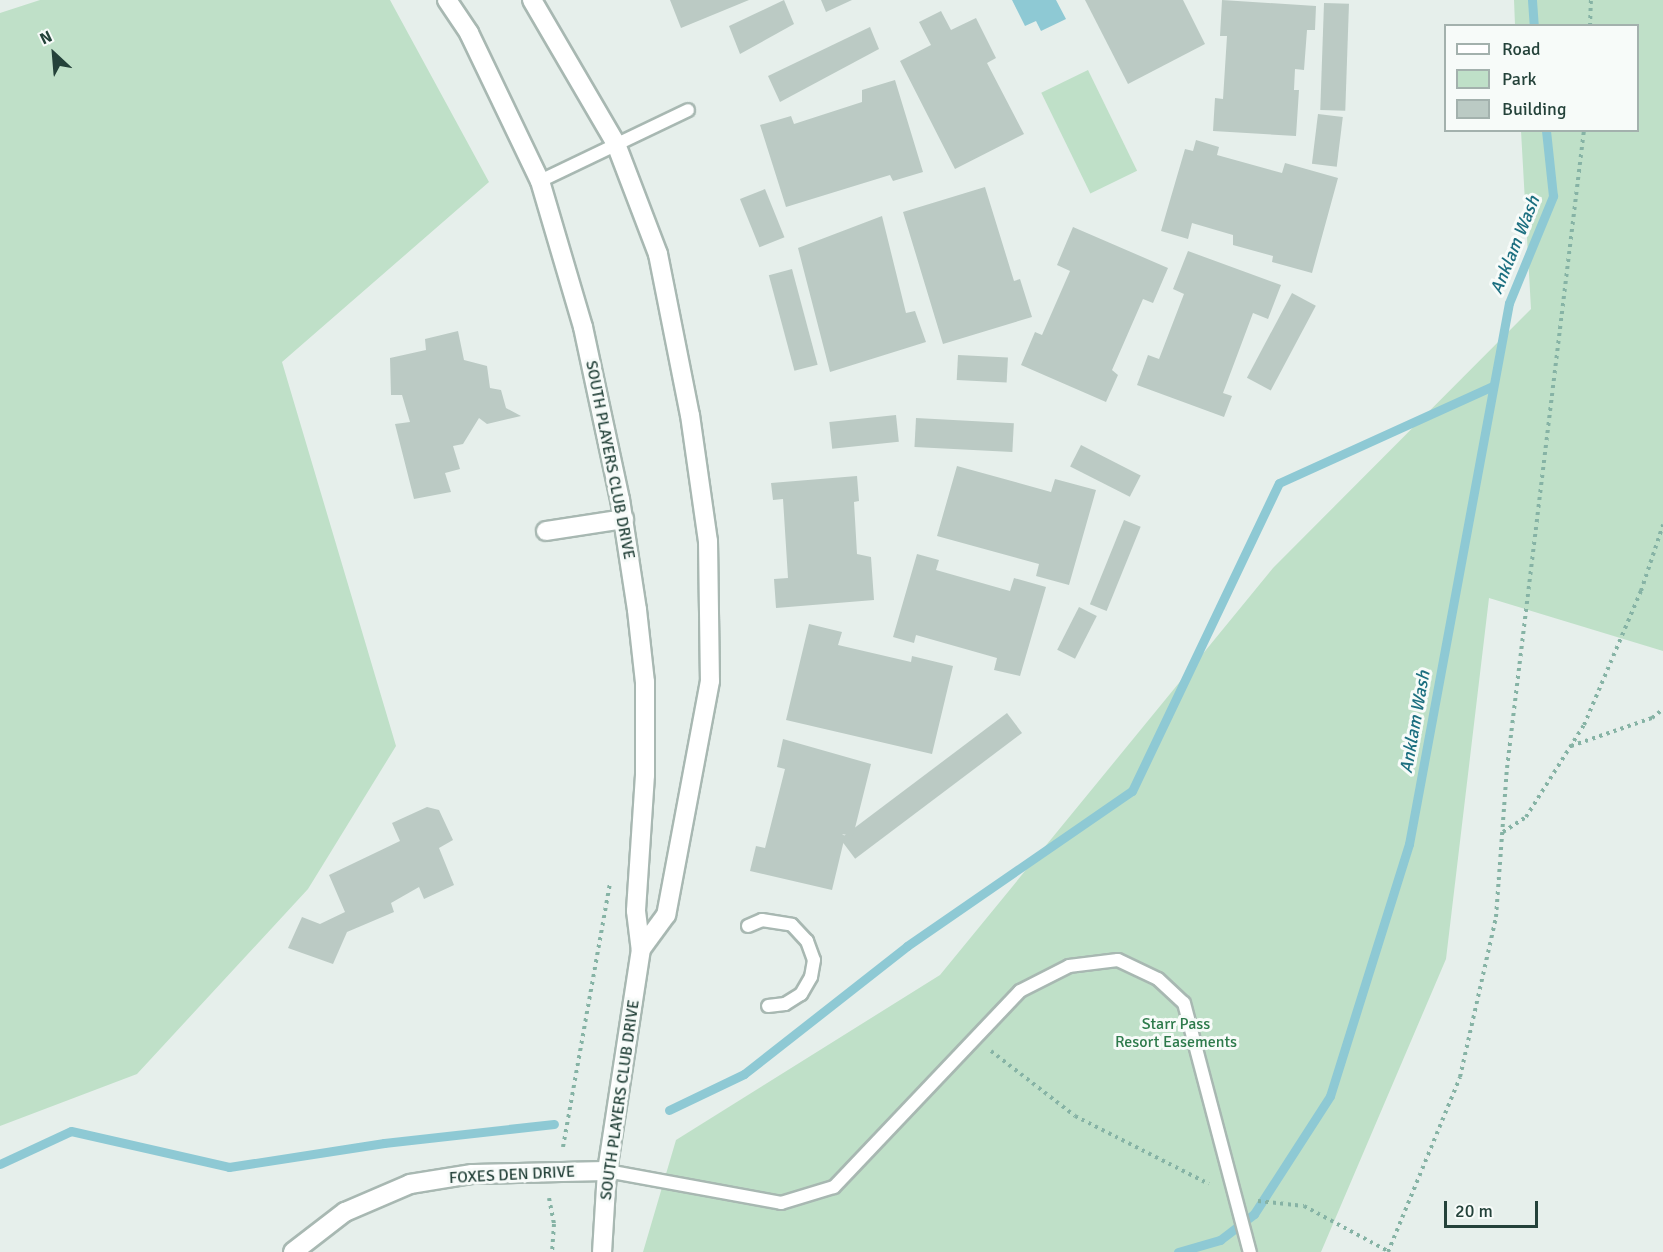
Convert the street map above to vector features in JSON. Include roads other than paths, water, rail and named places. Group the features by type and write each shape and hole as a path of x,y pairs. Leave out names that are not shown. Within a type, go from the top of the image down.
{"street":[{"name":"SOUTH PLAYERS CLUB DRIVE","path":"447,0 470,33 540,181 583,327 624,519 645,682 645,775 636,911 641,949 607,1171 602,1252"},
{"name":"SOUTH PLAYERS CLUB DRIVE","path":"532,0 616,144 658,254 690,415 708,541 710,681 666,915 641,949"},
{"path":"546,531 624,519"},
{"name":"FOXES DEN DRIVE","path":"293,1252 345,1212 410,1184 472,1174 607,1171"}],"lane":[{"path":"540,181 688,110"},
{"path":"747,926 762,920 792,925 807,941 814,960 811,977 801,994 785,1004 768,1006"},
{"path":"607,1171 782,1203 834,1187 1020,991 1069,966 1118,960 1158,979 1184,1003 1250,1252"}],"water":[{"path":"1012,0 1056,0 1066,19 1041,31 1036,21 1025,26"}],"waterway":[{"name":"Anklam Wash","path":"1532,0 1534,24"},
{"name":"Anklam Wash","path":"1178,1252 1220,1240 1254,1214 1330,1096 1409,844 1509,303 1553,196 1546,132"},
{"path":"669,1110 744,1074 907,946 1132,791 1279,483 1493,386"},
{"path":"0,1164 71,1131 229,1167 384,1143 554,1124"}],"park label":[{"name":"Starr Pass Resort Easements","path":"1176,1033"}]}
